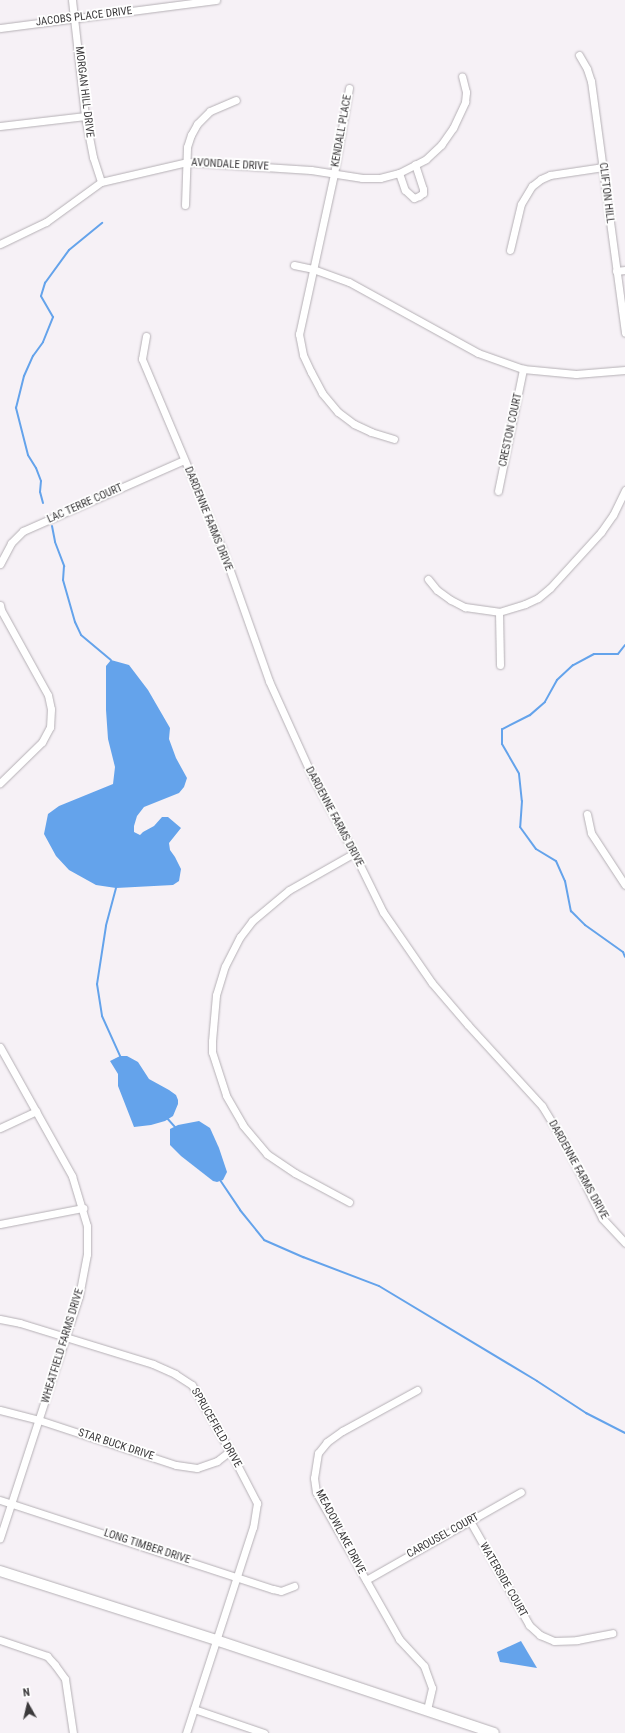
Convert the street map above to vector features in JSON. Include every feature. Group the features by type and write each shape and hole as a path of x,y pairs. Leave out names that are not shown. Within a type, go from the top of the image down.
{"main road":[{"path":"0,1572 216,1640 494,1733"}],"street":[{"name":"MORGAN HILL DRIVE","path":"72,0 85,116 93,157 101,182"},
{"name":"JACOBS PLACE DRIVE","path":"0,28 216,0"},
{"name":"CLIFTON HILL","path":"579,55 588,69 591,81 625,333"},
{"name":"AVONDALE DRIVE","path":"0,244 46,222 101,182 186,162 311,170 362,178 380,178 399,173 426,159 441,145 461,113 466,92 462,76"},
{"name":"KENDALL PLACE","path":"334,174 349,88"},
{"path":"185,206 187,147 197,124 210,111 236,100"},
{"path":"0,126 85,116"},
{"path":"399,173 405,190 414,198 419,196 423,193 423,189 415,164"},
{"path":"510,250 521,204 532,186 541,179 550,175 603,167"},
{"path":"334,174 299,334 303,355 322,393 338,412 354,424 370,432 394,438"},
{"path":"294,265 313,269 349,282 478,353 523,369 576,374 625,370"},
{"path":"616,271 625,270"},
{"name":"DARDENNE FARMS DRIVE","path":"146,336 142,358 222,548 275,695 312,776 354,853 383,912 438,989 468,1025 542,1106 564,1142 602,1218 625,1243"},
{"name":"CRESTON COURT","path":"498,491 523,369"},
{"name":"LAC TERRE COURT","path":"0,564 11,543 23,531 184,460"},
{"path":"428,579 446,596 465,607 499,612 526,604 538,598 550,588 601,532 613,515 625,490"},
{"path":"0,608 46,691 51,709 50,727 42,742 0,784"},
{"path":"499,612 500,665"},
{"path":"587,814 591,833 625,885"},
{"path":"349,1202 295,1173 267,1154 243,1125 226,1095 212,1052 212,1041 216,995 225,966 240,937 252,921 289,890 354,853"},
{"name":"WHEATFIELD FARMS DRIVE","path":"0,1048 72,1176 83,1208 87,1226 87,1254 79,1296 40,1420 0,1538"},
{"path":"0,1128 36,1111"},
{"path":"0,1224 83,1208"},
{"name":"SPRUCEFIELD DRIVE","path":"0,1319 20,1323 153,1364 175,1374 192,1385 230,1451 257,1503 253,1527 186,1733"},
{"name":"MEADOWLAKE DRIVE","path":"418,1390 342,1431 327,1442 318,1453 314,1478 316,1492 399,1639 424,1666 432,1688 427,1710"},
{"name":"STAR BUCK DRIVE","path":"0,1410 40,1420 176,1464 198,1468 217,1461 230,1451"},
{"name":"CAROUSEL COURT","path":"366,1580 521,1492"},
{"name":"LONG TIMBER DRIVE","path":"0,1500 11,1502 281,1591 294,1586"},
{"name":"WATERSIDE COURT","path":"470,1521 529,1625 540,1635 554,1641 577,1640 612,1633"},
{"path":"0,1640 47,1656 55,1665 65,1679 73,1733"},
{"path":"194,1709 264,1733"}],"water":[{"path":"111,660 129,665 148,690 170,728 169,739 176,758 187,778 184,787 179,793 144,807 137,816 134,826 134,832 140,835 154,826 162,817 168,817 181,828 169,843 170,850 181,869 179,881 173,885 116,888 96,885 69,870 56,856 44,834 48,814 59,806 113,784 115,767 108,739 106,710 106,666"},
{"path":"120,1056 127,1056 138,1062 149,1079 176,1095 178,1104 173,1116 165,1121 151,1125 134,1127 118,1086 118,1074 110,1061"},
{"path":"199,1121 210,1128 219,1148 227,1172 223,1180 217,1182 213,1181 181,1156 170,1145 170,1129 178,1125"},
{"path":"521,1641 537,1668 500,1662 497,1652"}],"waterway":[{"path":"43,503 40,492 41,481 36,468 28,455 16,408 24,376 33,356 43,342 53,317 41,296 45,283 69,250 102,223"},
{"path":"52,526 55,542 64,566 63,580 75,622 81,635 111,660"},
{"path":"625,645 618,654 594,654 573,665 557,680 545,702 530,715 502,729 502,744 519,774 522,801 520,827 536,849 556,861 565,881 571,911 585,925 623,952 625,957"},
{"path":"116,888 106,926 97,984 102,1016 121,1058"},
{"path":"166,1117 176,1128"},
{"path":"220,1180 240,1210 264,1240 303,1257 379,1286 537,1381 586,1413 625,1433"}]}
